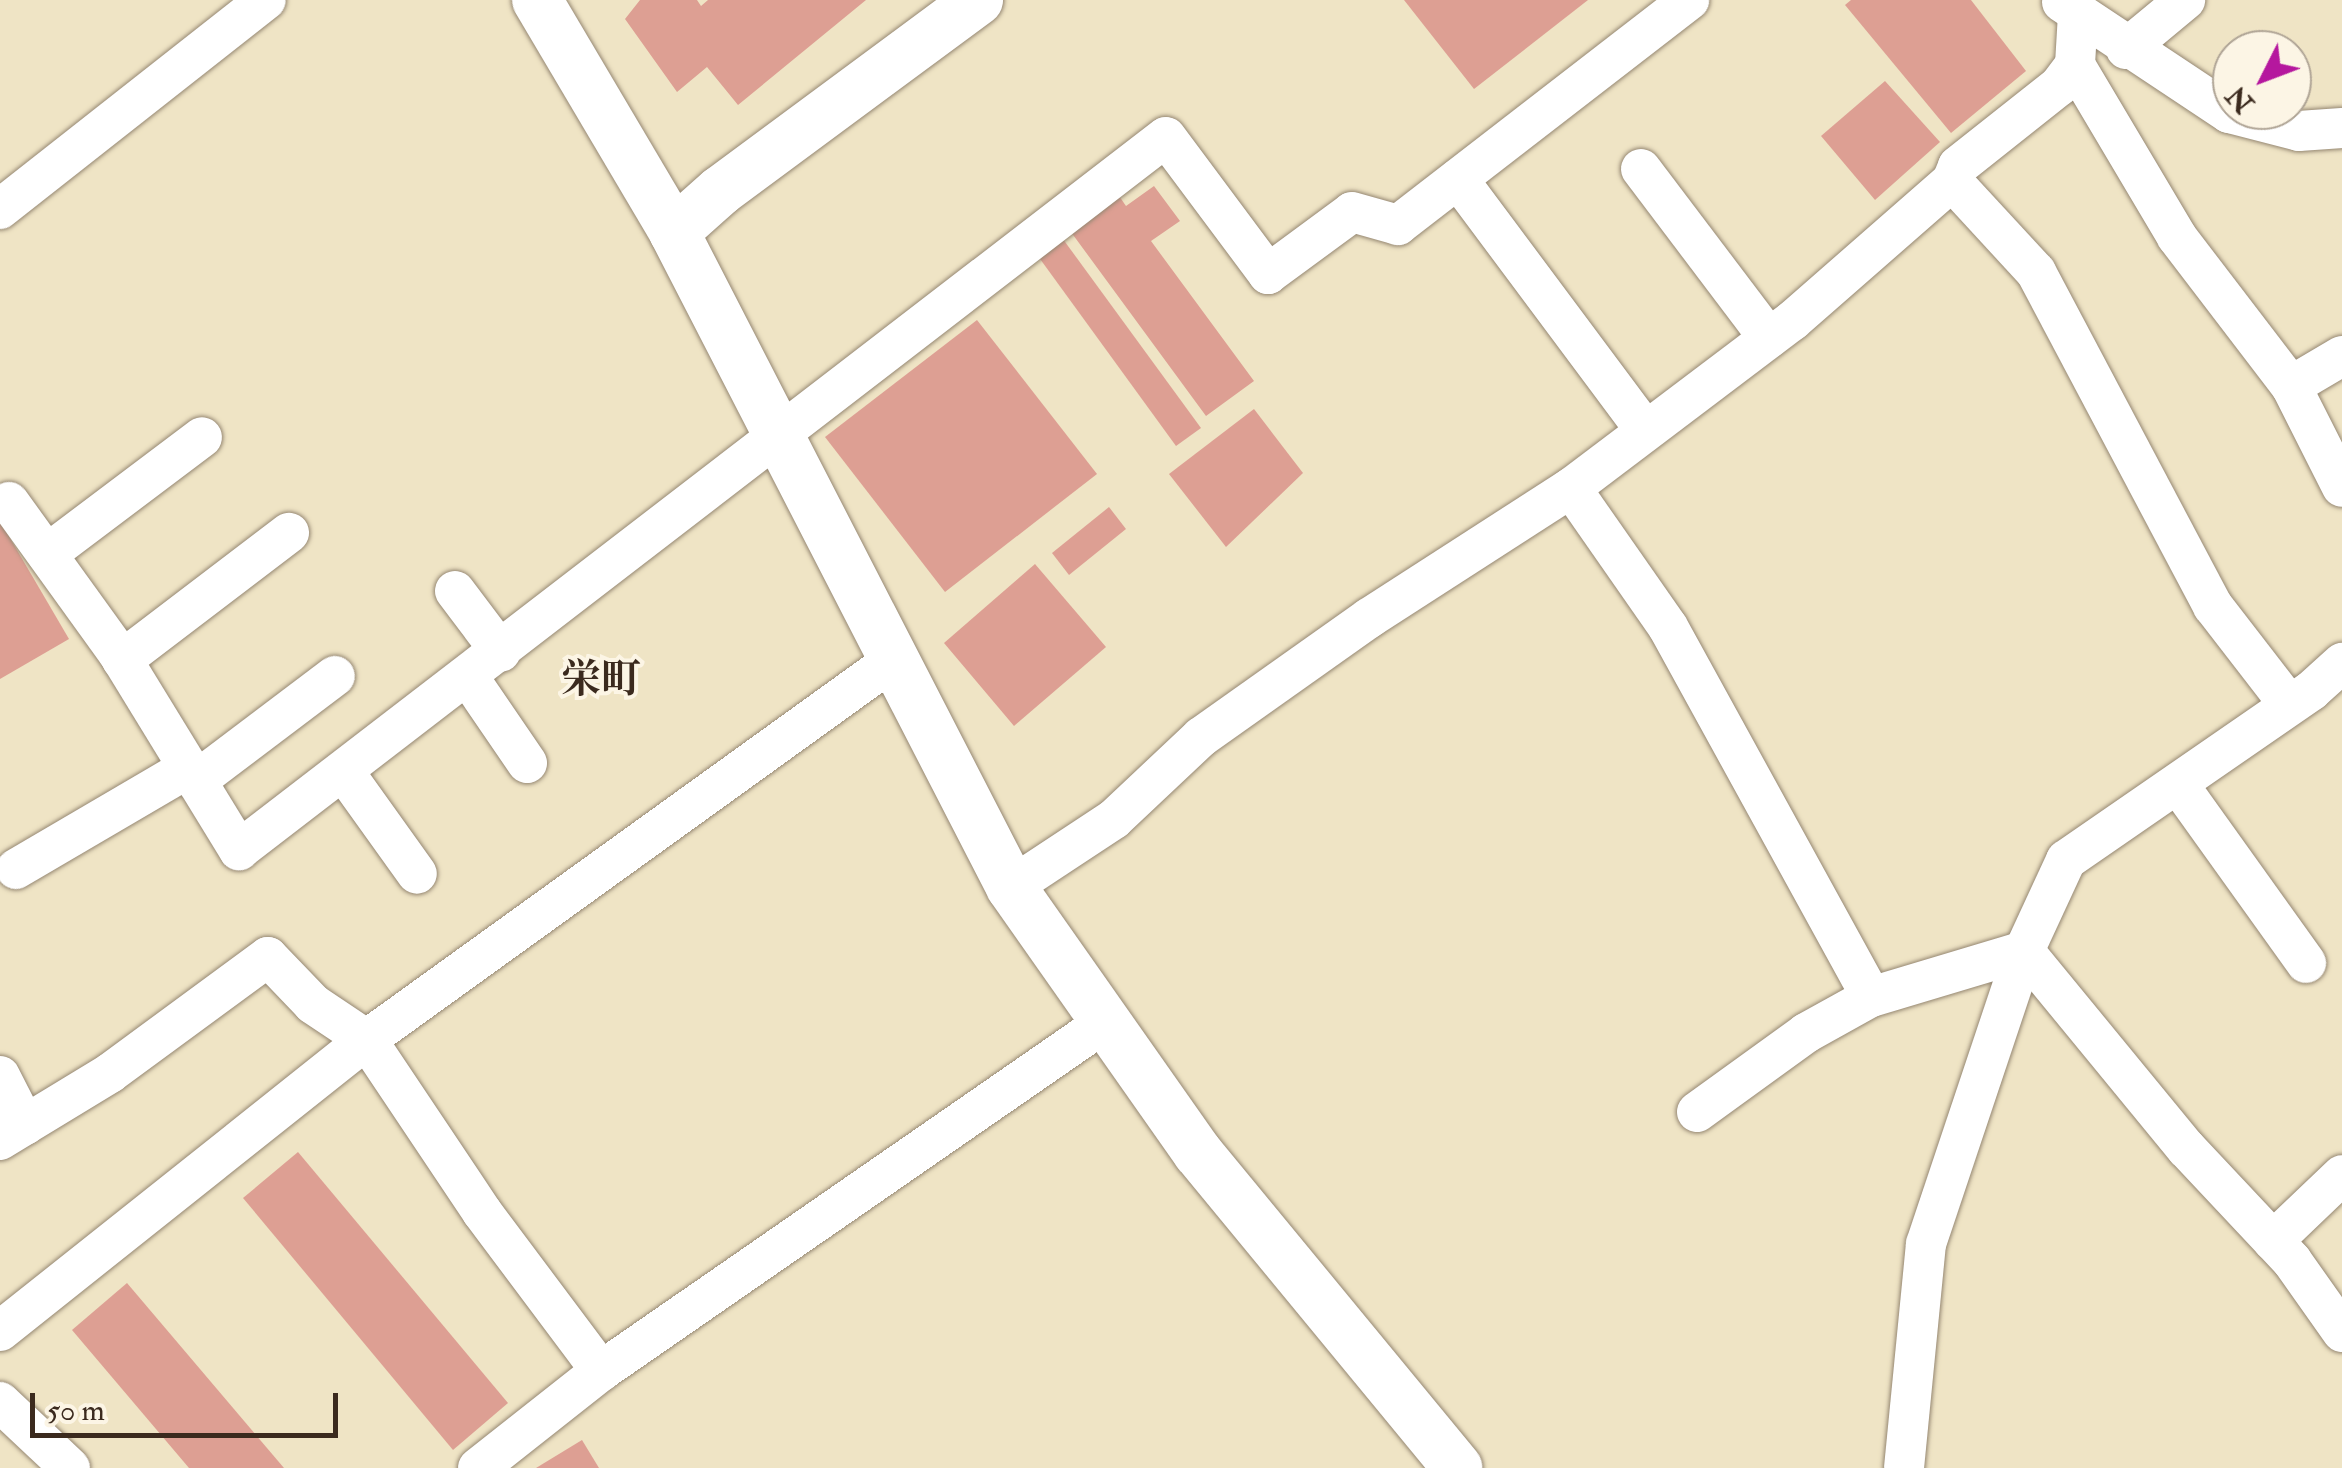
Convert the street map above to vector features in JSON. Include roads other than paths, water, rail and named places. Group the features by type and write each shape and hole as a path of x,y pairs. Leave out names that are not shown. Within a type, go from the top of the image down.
{"street":[{"path":"0,209 266,0"},
{"path":"537,0 674,232 1011,887 1198,1153 1458,1468"},
{"path":"674,232 720,191 978,0"},
{"path":"9,502 122,660 239,850 468,678 775,433 1166,136 1268,274 1352,212 1398,225 1689,0"},
{"path":"2126,49 2185,0"},
{"path":"2069,7 2126,49 2228,112 2300,131 2342,128"},
{"path":"2069,7 2075,65 2176,236 2291,386 2342,486"},
{"path":"1011,887 1114,819 1232,715 1571,488 1769,338 1952,181 1958,166 2056,90 2075,65"},
{"path":"1641,169 1769,338"},
{"path":"1458,179 1646,431"},
{"path":"1952,181 2036,272 2213,606 2288,703"},
{"path":"2291,386 2342,356"},
{"path":"46,554 202,437"},
{"path":"1571,488 1668,627 1871,997"},
{"path":"122,660 289,532"},
{"path":"455,591 501,652"},
{"path":"0,1331 366,1040 892,662"},
{"path":"1904,1468 1926,1244 2024,951 2066,860 2178,784 2342,663"},
{"path":"16,869 192,775 335,676"},
{"path":"468,678 527,764"},
{"path":"344,772 417,874"},
{"path":"2178,784 2306,962"},
{"path":"1697,1112 1806,1033 1871,997 2024,951"},
{"path":"2024,951 2272,1241 2342,1332"},
{"path":"0,1076 13,1133 110,1073 268,957 313,1004 366,1040 482,1212 601,1370"},
{"path":"478,1468 601,1370 1104,1023"},
{"path":"2272,1241 2342,1175"},
{"path":"0,1402 70,1468"}],"district":[{"name":"栄町","path":"601,680"}]}
